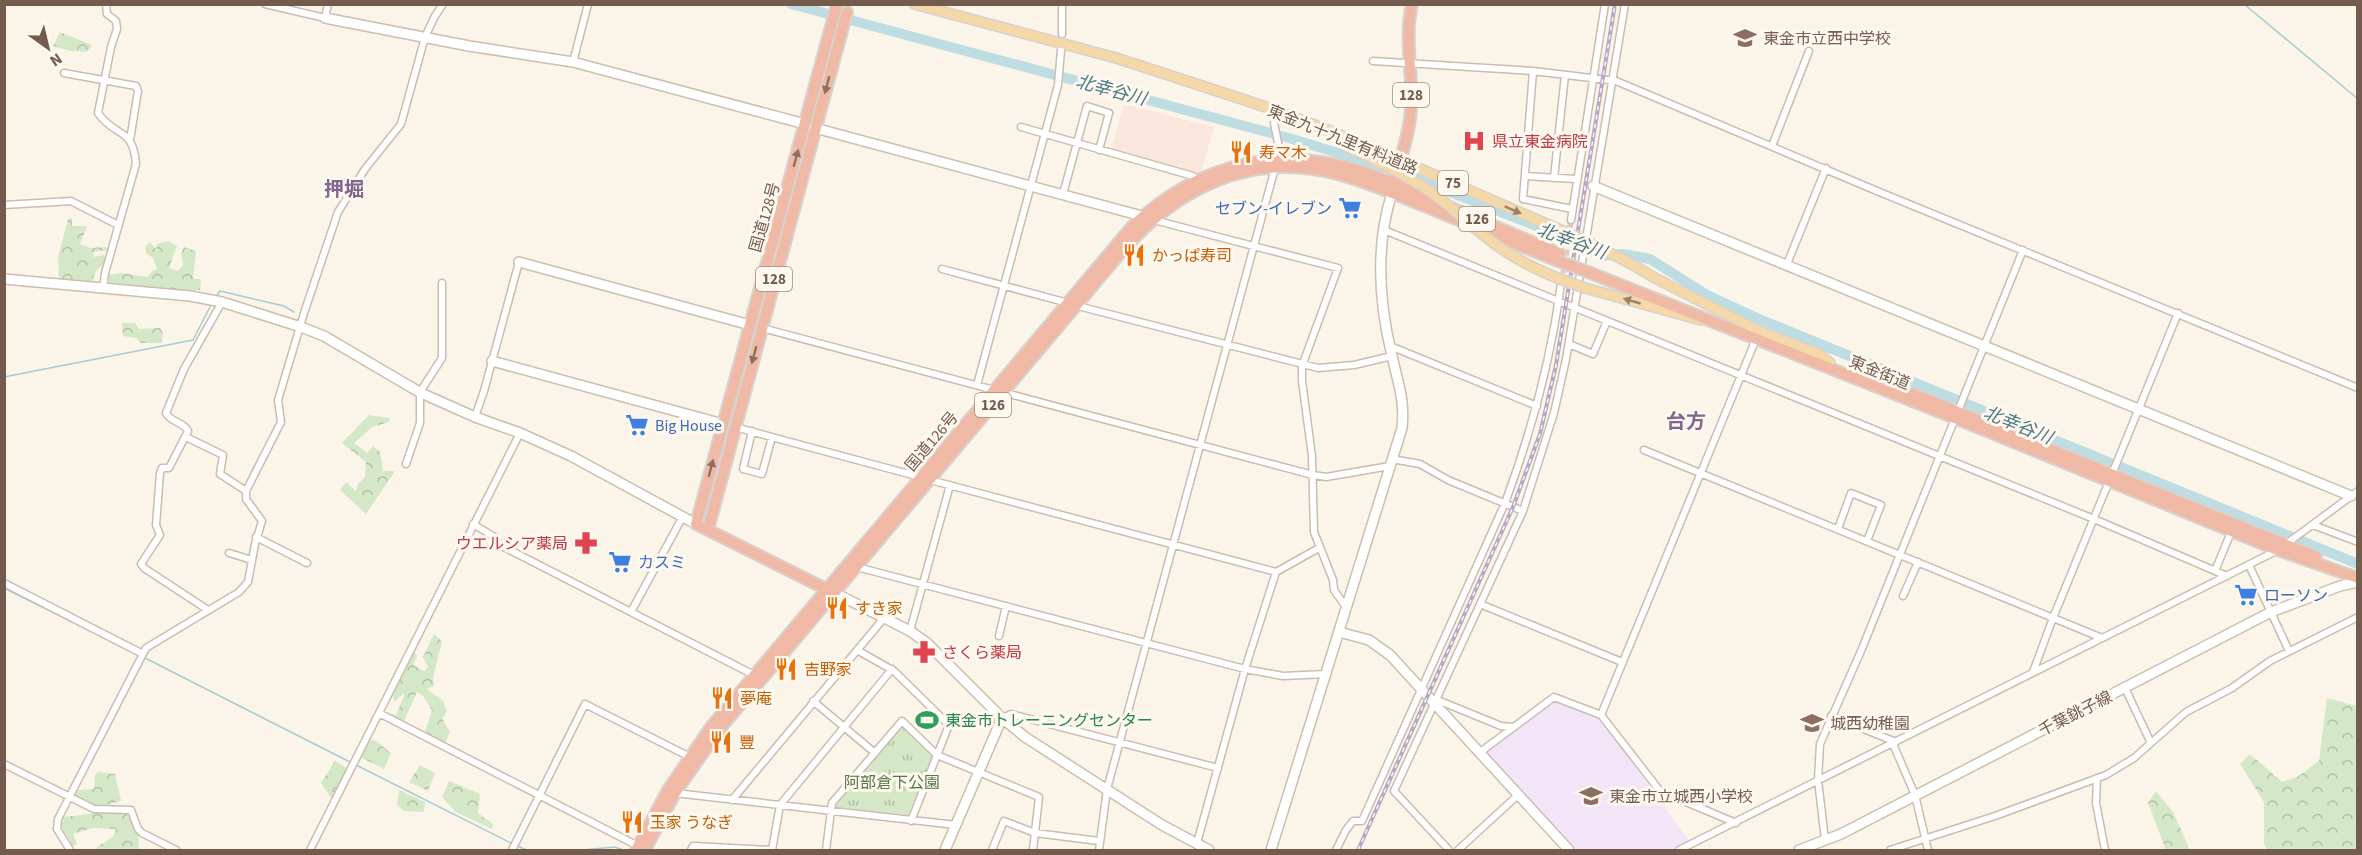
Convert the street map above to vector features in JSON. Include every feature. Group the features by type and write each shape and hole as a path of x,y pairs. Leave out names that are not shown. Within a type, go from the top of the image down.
{"highway":[{"name":"128","path":"1393,188 1410,121 1408,30 1413,4"},
{"name":"国道128号","path":"708,530 761,328 783,226 842,7"},
{"name":"国道126号","path":"640,849 709,742 831,591 1073,304 1166,198 1196,180 1242,165 1276,164 1311,169 1393,188"},
{"name":"国道126号","path":"1147,218 1191,192 1219,180 1276,164"},
{"name":"東金街道","path":"1393,188 1709,321 1957,415"},
{"name":"国道128号","path":"696,524 750,325 783,226"},
{"name":"東金街道","path":"1588,269 1830,363 2110,479 2339,569 2358,580"},
{"path":"750,325 761,328"},
{"path":"723,423 735,427"},
{"name":"国道126号","path":"640,849 668,790 711,727 831,591 856,566 925,478"},
{"path":"696,524 831,591"},
{"name":"東金街道","path":"2339,569 2358,572"}],"main road":[{"name":"東金九十九里有料道路","path":"914,4 1116,58 1278,111 1588,241 1759,331 1819,354 1830,363"},
{"name":"東金九十九里有料道路","path":"1245,100 1325,135 1409,177 1436,195 1506,252 1542,273 1585,288 1694,319 1709,321"}],"street":[{"path":"103,289 105,273 136,164 135,148 130,140 102,119 98,113 117,28 116,21 107,14 106,4"},
{"path":"265,4 425,38 573,62 1338,268 1302,366 1302,381 1313,475 1314,532 1333,580 1334,590 1346,607"},
{"path":"326,18 328,4"},
{"path":"70,850 57,829 58,819 143,654 150,646 246,586 248,582 256,537 262,519 246,499 246,491 281,422 278,400 338,212 365,169 401,124 425,38 443,4"},
{"path":"573,62 588,4"},
{"path":"1062,4 1062,34"},
{"path":"1571,220 1605,4"},
{"path":"1449,850 1394,791 1523,511 1554,413 1569,345 1593,186 1625,4"},
{"path":"976,385 1058,85 1061,50"},
{"path":"1772,146 1809,51"},
{"path":"1373,61 1533,71 1612,80 1968,229 2358,388"},
{"path":"1533,71 1523,199 1572,210"},
{"path":"64,73 105,79 136,87 138,91 130,140"},
{"path":"1554,178 1565,75"},
{"path":"1063,194 1087,106 1109,112 1099,150"},
{"path":"1099,850 1107,789 1276,164 1279,148 1274,123"},
{"path":"1021,128 1193,176 1196,180"},
{"path":"1787,264 1826,168"},
{"path":"1525,176 1576,179"},
{"path":"1593,186 2139,409 2354,494"},
{"path":"1271,850 1402,428 1404,410 1391,351 1380,271 1380,252 1393,188"},
{"path":"4,205 71,201 118,225"},
{"path":"1384,230 2094,519 2227,576"},
{"path":"1825,840 1818,780 1820,744 1861,651 2023,250"},
{"path":"475,417 519,262 750,325"},
{"path":"942,269 1228,344 1302,366 1339,368 1391,351 1537,406"},
{"path":"4,279 190,296 222,302 301,327 324,336 420,392 571,456 696,524"},
{"path":"406,464 420,423 420,392 442,358 442,283"},
{"path":"1336,850 1353,821 1362,821 1505,504 1537,406 1561,284"},
{"path":"208,610 141,564 160,535 156,525 159,472 162,468 169,468 188,431 186,426 166,413 184,369 222,302"},
{"path":"2033,673 2053,618 2178,313"},
{"path":"1569,345 1593,354 1607,321"},
{"path":"761,328 1313,475 1326,477 1391,462 1420,464 1448,480 1523,511"},
{"path":"1601,715 1756,339"},
{"path":"492,361 723,423"},
{"path":"735,427 1276,573"},
{"path":"752,432 743,469 762,474 772,437"},
{"path":"310,850 520,433"},
{"path":"186,437 223,455 219,472 246,491"},
{"path":"1644,450 2102,638"},
{"path":"910,631 950,485"},
{"path":"1838,529 1851,493 1881,504 1867,541"},
{"path":"1678,850 2250,565 2282,548 2354,494"},
{"path":"631,612 682,518"},
{"path":"473,524 493,536 500,545 756,676"},
{"path":"2313,525 2358,542"},
{"path":"256,537 307,563"},
{"path":"2216,571 2229,537"},
{"path":"1197,843 1245,669 1276,573 1319,548"},
{"path":"230,553 252,560"},
{"path":"1903,596 1918,562"},
{"path":"2250,565 2289,651"},
{"path":"856,566 1245,669 1283,676 1326,674"},
{"path":"2330,589 2336,582 2339,569"},
{"name":"千葉銚子線","path":"1799,850 1825,840 1915,795 2271,612 2358,580"},
{"path":"4,583 143,654"},
{"path":"831,591 910,631 927,643 1024,737 1162,825 1209,850"},
{"path":"1480,604 1622,662"},
{"path":"999,636 1006,606"},
{"path":"1890,850 1995,816 2120,768 2186,712 2213,700 2270,661 2358,617"},
{"path":"732,800 884,618"},
{"path":"1339,632 1369,640 1380,647 1435,700 1479,753 1569,850"},
{"path":"856,650 892,669 949,725 911,821"},
{"path":"691,850 693,846 771,850 780,805 892,669"},
{"path":"2125,687 2151,743"},
{"path":"1479,753 1554,697 1601,715 1660,791 1736,823"},
{"path":"1435,700 1501,726 1513,727"},
{"path":"813,701 875,753"},
{"path":"512,850 585,705 690,757"},
{"path":"379,713 640,849"},
{"path":"945,850 1002,718 1011,714 1072,728 1218,768"},
{"path":"1831,716 1894,743 1915,795 1928,850"},
{"path":"826,850 832,803 902,721 938,755 1039,797 1033,850"},
{"path":"4,764 94,809 131,810 138,829 142,833 177,850"},
{"path":"2097,778 2096,803 2105,850"},
{"path":"675,793 956,825"},
{"path":"1458,850 1518,795"},
{"path":"992,850 1004,821 1035,833 1099,841"}],"shaded area":[{"path":"1124,104 1214,127 1201,173 1197,175 1111,151"},
{"name":"東金市立城西小学校","path":"1557,700 1601,719 1689,841 1668,850 1574,850 1485,751"}],"green space":[{"path":"60,32 92,45 87,52 70,51 53,46"},
{"path":"72,218 72,226 87,226 80,244 90,248 106,247 109,250 93,252 94,257 104,255 106,261 96,271 92,282 59,279 58,258 68,219"},
{"path":"168,241 177,246 169,268 178,271 183,265 181,253 184,247 196,251 193,279 201,279 200,290 168,291 110,286 108,275 120,273 148,277 152,271 157,269 153,258 146,253 146,246 150,242 156,249 157,244"},
{"path":"122,323 135,323 139,329 160,328 163,333 162,343 141,343 136,338 123,336"},
{"path":"369,415 390,418 389,422 372,427 354,443 367,453 373,446 380,452 383,471 395,471 366,514 340,490 346,482 356,491 358,484 365,477 366,462 342,443"},
{"path":"434,634 442,641 433,678 434,686 427,689 443,701 447,712 442,718 450,732 445,743 425,732 432,710 423,696 417,692 403,723 388,713 396,715 404,696 403,694 394,702 393,693 413,650 417,656 413,665 424,671 428,667 423,657"},
{"path":"2327,698 2357,706 2357,850 2267,850 2264,844 2264,802 2240,764 2250,754 2282,782 2297,777 2319,761"},
{"name":"阿部倉下公園","path":"902,726 933,756 908,815 836,807 836,804"},
{"path":"371,740 376,741 391,753 384,769 360,757"},
{"path":"335,761 347,768 331,798 321,783"},
{"path":"420,765 435,773 428,791 409,782"},
{"path":"98,772 115,774 121,801 99,807 75,796 78,790 94,789 95,776"},
{"path":"449,781 480,794 478,813 493,824 492,829 456,812 442,797"},
{"path":"399,790 425,802 424,812 404,811 397,805"},
{"path":"2156,791 2173,812 2190,850 2166,850 2148,803"},
{"path":"126,812 138,834 139,850 96,850 98,846 113,837 116,829 93,828 73,834 77,844 73,846 61,826 64,817"}],"waterway":[{"name":"北幸谷川","path":"791,4 1289,138 1383,167"},
{"path":"2244,4 2358,99"},
{"name":"北幸谷川","path":"1412,177 1544,229 1603,256 1623,254 1650,259 1707,295 1759,319 2358,564"},
{"path":"215,298 220,291 284,306 294,312"},
{"path":"4,377 193,340 211,305"},
{"path":"4,588 141,656"},
{"path":"145,658 352,763"},
{"path":"356,765 513,844"},
{"path":"517,846 527,850"},
{"path":"582,850 615,847 623,850"}],"tunnel":[{"path":"1562,282 1571,220"}],"railway":[{"path":"1358,850 1513,507 1540,434 1556,365 1615,4"}],"place":[{"name":"東金市立西中学校","path":"1745,38"},
{"name":"県立東金病院","path":"1474,141"},
{"name":"寿マ木","path":"1241,152"},
{"name":"セブン-イレブン","path":"1350,208"},
{"name":"かっぱ寿司","path":"1134,255"},
{"name":"Big House","path":"637,425"},
{"name":"ウエルシア薬局","path":"586,543"},
{"name":"カスミ","path":"620,562"},
{"name":"ローソン","path":"2246,595"},
{"name":"すき家","path":"837,608"},
{"name":"さくら薬局","path":"924,652"},
{"name":"吉野家","path":"786,669"},
{"name":"夢庵","path":"722,698"},
{"name":"東金市トレーニングセンター","path":"927,720"},
{"name":"城西幼稚園","path":"1812,723"},
{"name":"豐","path":"721,742"},
{"name":"東金市立城西小学校","path":"1591,796"},
{"name":"玉家 うなぎ","path":"632,822"}],"district":[{"name":"押堀","path":"344,189"},
{"name":"台方","path":"1686,421"}]}
